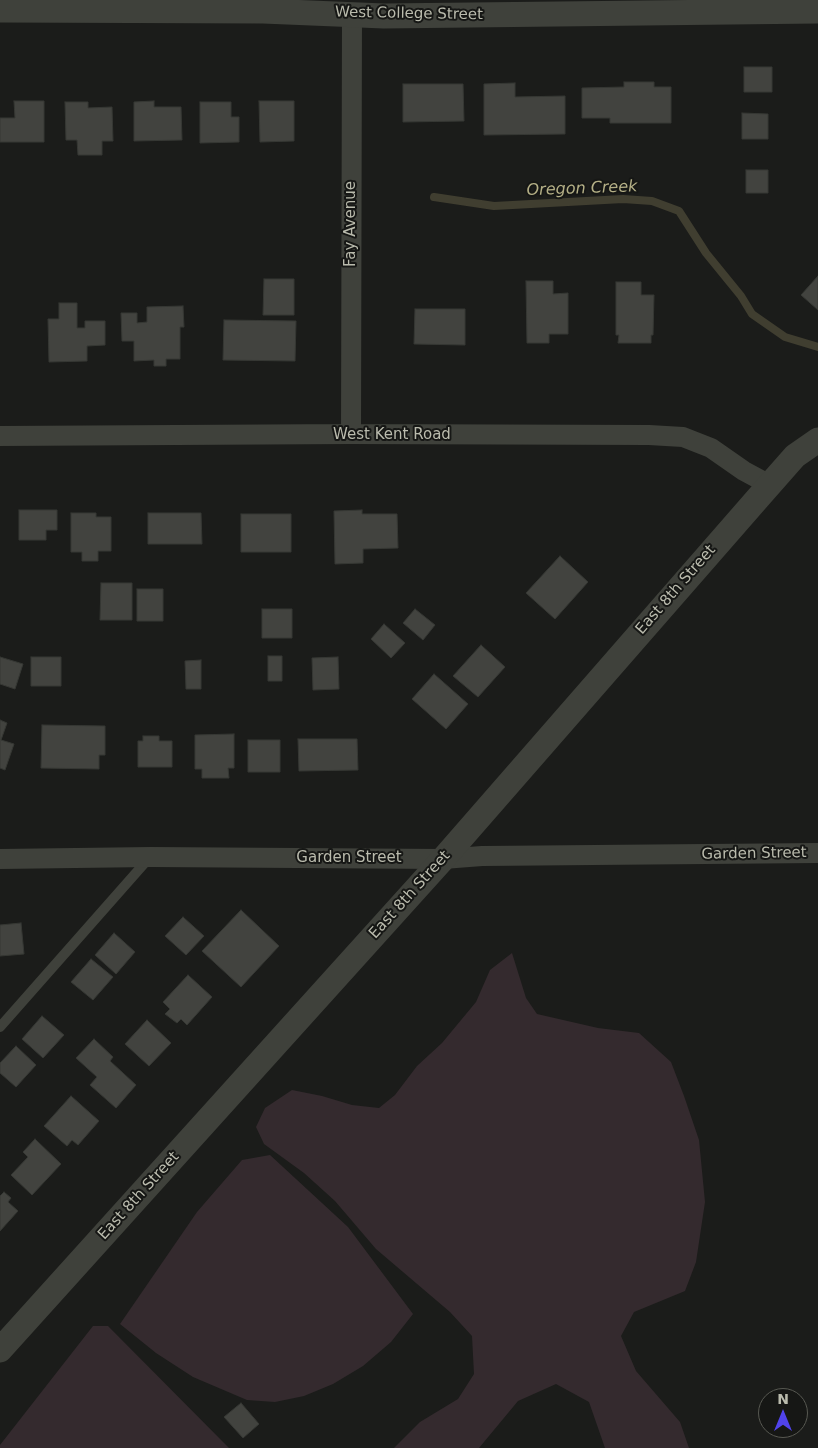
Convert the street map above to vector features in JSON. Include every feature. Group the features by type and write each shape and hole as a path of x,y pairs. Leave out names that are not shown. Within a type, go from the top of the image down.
{"street":[{"name":"West College Street","path":"0,10 263,6 352,14 602,7 818,11"},
{"name":"Fay Avenue","path":"351,434 352,14"},
{"name":"West Kent Road","path":"0,436 351,434 649,435 683,437 711,448 744,471 770,485"},
{"name":"East 8th Street","path":"0,1350 443,859 795,456 818,440"},
{"name":"Garden Street","path":"0,859 150,857 443,859 482,856 818,853"}],"lane":[{"path":"0,1027 150,857"}],"shaded area":[{"path":"512,953 526,998 537,1014 598,1028 639,1033 671,1062 684,1096 699,1140 705,1202 696,1262 685,1291 634,1312 621,1336 636,1371 680,1422 689,1448 605,1448 589,1402 556,1384 518,1401 479,1448 394,1448 420,1422 458,1399 474,1374 472,1336 450,1312 376,1249 335,1201 304,1173 264,1144 256,1127 265,1108 292,1090 352,1105 379,1108 395,1095 417,1066 442,1043 476,1002 490,970"},
{"path":"270,1155 348,1227 413,1314 391,1342 363,1366 333,1384 304,1396 275,1402 247,1400 193,1377 156,1353 120,1324 197,1212 242,1160"},
{"path":"93,1326 108,1326 229,1448 0,1448 0,1445"}],"building":[{"path":"744,67 772,67 772,92 744,92"},
{"path":"624,82 654,82 654,87 671,87 671,123 610,123 610,118 582,118 582,88 624,87"},
{"path":"515,83 515,97 565,96 565,134 484,135 484,84"},
{"path":"403,84 463,84 464,121 403,122"},
{"path":"14,101 44,101 44,142 0,142 0,118 15,118"},
{"path":"154,101 154,107 181,107 182,140 134,141 134,102"},
{"path":"259,101 294,101 294,141 260,142"},
{"path":"65,102 88,102 88,108 112,107 113,141 102,141 102,155 78,155 77,140 66,140"},
{"path":"200,102 231,102 231,117 239,117 239,142 200,143"},
{"path":"742,113 768,114 768,139 742,139"},
{"path":"746,170 768,170 768,193 746,193"},
{"path":"818,276 818,310 801,295"},
{"path":"264,279 294,279 294,315 263,315"},
{"path":"526,281 553,281 553,294 568,293 568,334 549,334 549,343 527,343"},
{"path":"616,282 641,282 641,295 654,295 651,343 618,343 619,335 616,335"},
{"path":"59,303 77,303 77,328 85,328 85,321 105,321 105,345 87,346 87,361 49,362 48,319 59,319"},
{"path":"183,306 184,327 180,327 180,359 166,359 166,366 154,366 154,360 134,361 134,341 122,341 121,313 137,313 137,323 147,322 147,307"},
{"path":"415,309 465,309 465,345 414,344"},
{"path":"224,320 296,321 295,361 223,360"},
{"path":"19,510 57,510 57,530 46,530 46,540 19,540"},
{"path":"362,510 362,514 397,514 398,548 363,549 363,563 335,564 334,511"},
{"path":"71,513 96,513 96,517 111,517 111,551 98,551 98,561 82,561 82,552 71,552"},
{"path":"148,513 201,513 202,544 148,544"},
{"path":"241,514 291,514 291,552 241,552"},
{"path":"560,556 588,582 555,619 526,593"},
{"path":"101,583 132,583 132,620 100,620"},
{"path":"137,589 163,589 163,621 137,621"},
{"path":"262,609 292,609 292,638 262,638"},
{"path":"415,609 435,625 423,640 403,623"},
{"path":"384,624 405,643 391,658 371,639"},
{"path":"481,645 505,667 478,697 453,676"},
{"path":"268,656 282,656 282,681 268,681"},
{"path":"0,657 23,664 15,689 0,684"},
{"path":"31,657 61,657 61,686 31,686"},
{"path":"338,657 339,689 313,690 312,658"},
{"path":"201,660 201,689 186,689 185,661"},
{"path":"434,674 468,704 446,729 412,699"},
{"path":"0,720 7,723 1,740 14,744 5,770 0,768"},
{"path":"42,725 105,726 105,755 99,755 99,769 41,768"},
{"path":"234,734 234,768 228,768 229,778 202,778 202,769 195,769 195,735"},
{"path":"143,736 159,736 159,741 172,741 172,767 138,767 138,741 143,741"},
{"path":"298,739 357,739 358,770 299,771"},
{"path":"248,740 280,740 280,772 248,772"},
{"path":"241,910 279,946 241,987 202,951"},
{"path":"183,917 204,936 186,955 165,936"},
{"path":"21,923 24,954 0,956 0,925"},
{"path":"114,933 135,952 116,974 95,955"},
{"path":"91,959 113,977 93,1000 71,982"},
{"path":"188,975 212,997 187,1025 181,1019 177,1023 165,1014 170,1009 163,1002"},
{"path":"42,1016 64,1035 43,1058 22,1039"},
{"path":"147,1020 171,1043 149,1066 125,1044"},
{"path":"94,1039 113,1057 110,1061 136,1085 116,1108 90,1085 97,1077 76,1058"},
{"path":"16,1046 36,1065 16,1087 0,1073 0,1063"},
{"path":"71,1096 99,1121 78,1145 72,1140 67,1146 44,1126"},
{"path":"35,1139 61,1164 32,1195 11,1175 28,1157 23,1152"},
{"path":"4,1192 11,1198 8,1202 18,1211 0,1231 0,1196"},
{"path":"241,1403 259,1424 243,1438 224,1417"}],"waterway":[{"name":"Oregon Creek","path":"434,197 494,206 623,199 652,201 679,211 706,253 741,296 752,314 785,337 818,347"}]}
